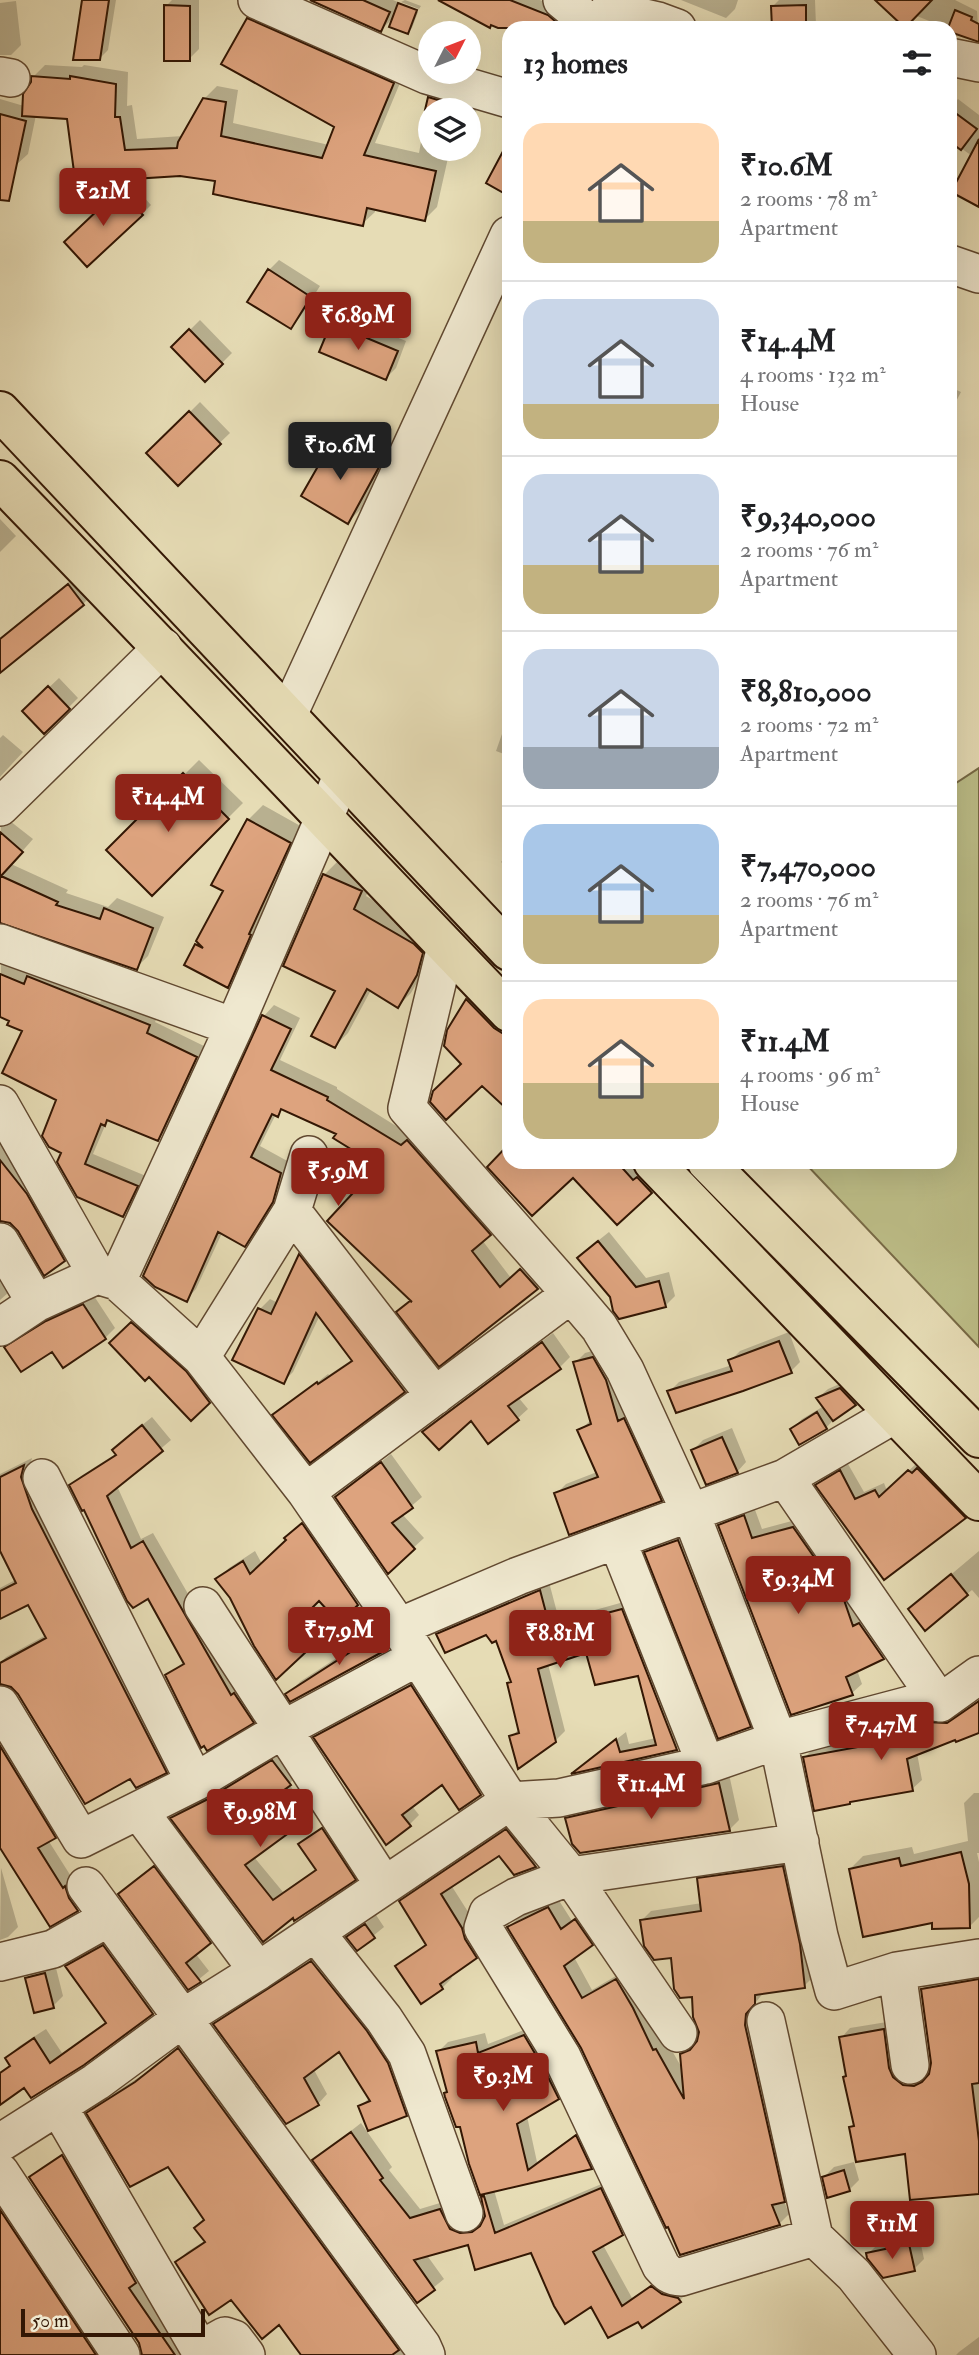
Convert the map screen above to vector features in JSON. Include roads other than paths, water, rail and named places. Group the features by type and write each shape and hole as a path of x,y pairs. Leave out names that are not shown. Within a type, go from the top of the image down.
{"main road":[{"path":"0,411 502,944"},
{"path":"0,480 163,647 323,819 502,1005"},
{"path":"660,1169 979,1501"},
{"path":"714,1169 979,1438"}],"street":[{"path":"257,0 426,75 502,97"},
{"path":"562,0 605,17 658,21"},
{"path":"957,58 979,63"},
{"path":"288,715 502,250"},
{"path":"957,266 979,274"},
{"path":"0,807 163,647"},
{"path":"0,1327 36,1303 107,1278 233,1027 343,774"},
{"path":"0,943 233,1027"},
{"path":"446,946 407,1108 571,1294 615,1350 691,1514 778,1740 819,1936 834,1991 897,1971 979,1958"},
{"path":"0,1104 107,1278 201,1357 306,1492 399,1627 510,1801 571,1876 678,2033"},
{"path":"201,1357 292,1211 309,1155"},
{"path":"292,1211 435,1396"},
{"path":"0,1242 36,1303"},
{"path":"306,1492 571,1294"},
{"path":"399,1627 519,1576 785,1478 895,1414"},
{"path":"42,1478 195,1782"},
{"path":"785,1478 940,1703"},
{"path":"617,1540 706,1765"},
{"path":"203,1606 384,1885"},
{"path":"0,1705 81,1839 195,1782 282,1730 418,1657"},
{"path":"0,2143 96,2082 183,2018 316,1933 510,1801 559,1798 706,1765 778,1740 925,1701 940,1703 979,1675"},
{"path":"139,1811 258,1971"},
{"path":"800,1842 571,1876 516,1897 488,1913 483,1928 562,2057 598,2128 661,2266 673,2277 681,2277 814,2237"},
{"path":"86,1885 419,2352"},
{"path":"0,1962 52,1949 108,1918"},
{"path":"316,1933 384,2019 407,2054 464,2213"},
{"path":"897,1971 910,2065"},
{"path":"766,2021 814,2237 854,2275 917,2355"},
{"path":"58,2106 197,2352 225,2336 234,2339 246,2355"},
{"path":"0,2172 121,2355"}]}
